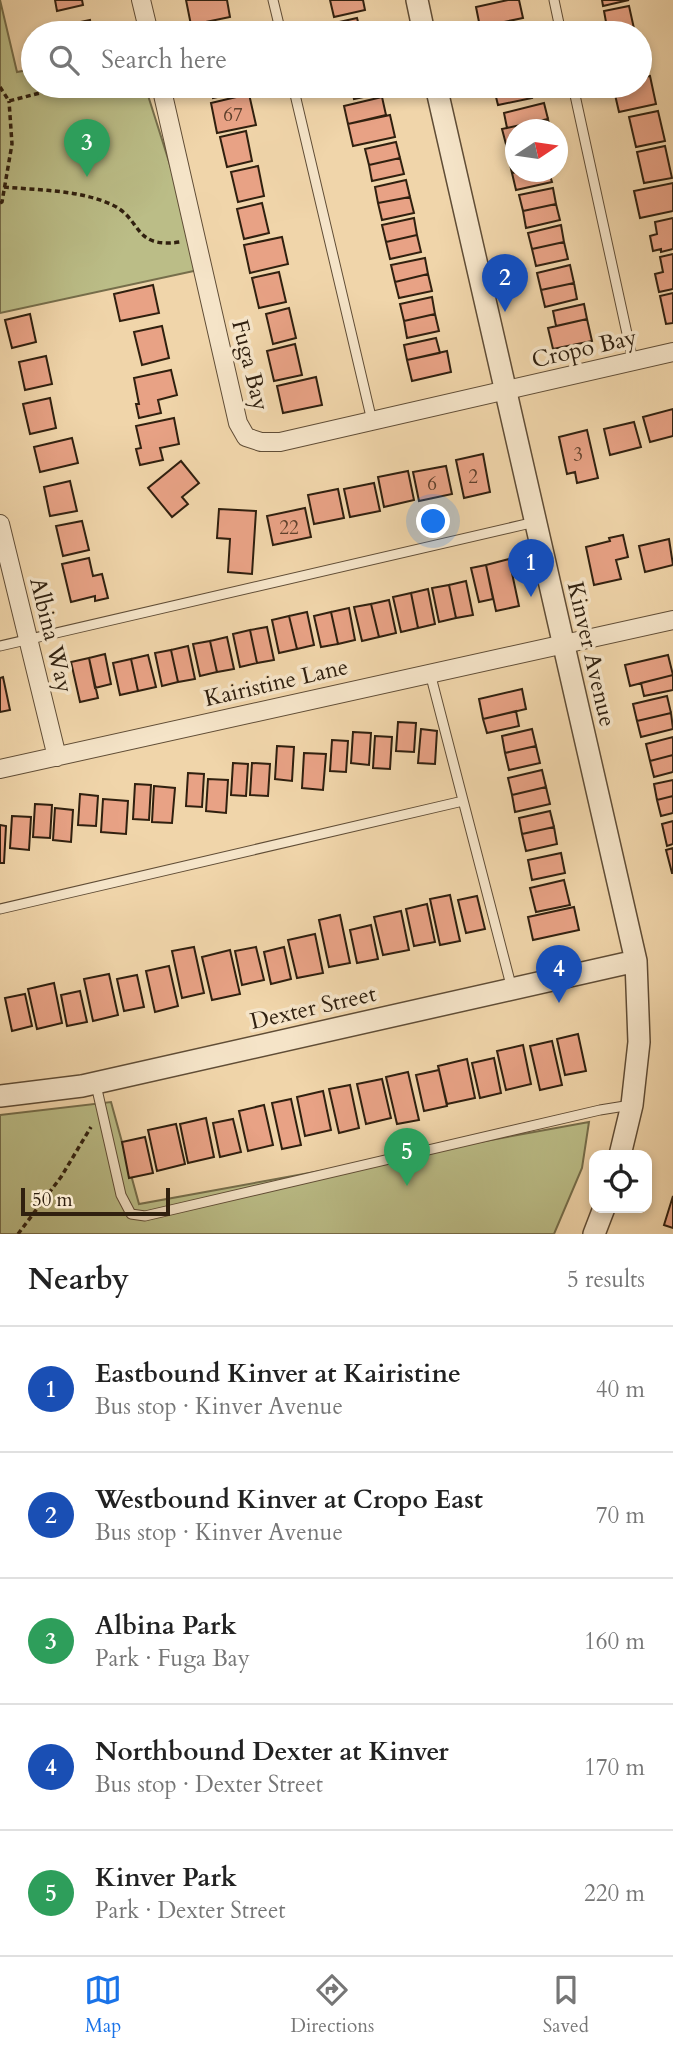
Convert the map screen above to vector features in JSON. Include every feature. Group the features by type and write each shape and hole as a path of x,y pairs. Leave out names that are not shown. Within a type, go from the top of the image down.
{"street":[{"path":"141,0 146,21"},
{"path":"417,0 421,21"},
{"name":"Fuga Bay","path":"164,98 238,423 246,437 261,442 280,442 505,392"},
{"name":"Kinver Avenue","path":"439,98 636,961 639,1042 632,1105 621,1150"},
{"name":"Cropo Bay","path":"505,392 673,352"},
{"name":"Albina Way","path":"0,524 57,757"},
{"name":"Kairistine Lane","path":"0,769 673,620"},
{"name":"Dexter Street","path":"0,1096 96,1083 636,961"},
{"path":"594,1234 602,1213"}],"lane":[{"path":"273,0 278,21"},
{"path":"554,0 558,21"},
{"path":"296,98 372,421"},
{"path":"576,98 633,361"},
{"path":"0,646 535,522"},
{"path":"430,673 512,989"},
{"path":"0,909 463,801"},
{"path":"96,1083 121,1195 131,1214 145,1216 600,1110 632,1105"}],"path":[{"path":"0,87 9,101 12,144 0,203"},
{"path":"9,101 21,98"},
{"path":"4,187 58,192 106,202 130,216 139,232 163,244 196,239"},
{"path":"18,1234 61,1177 91,1128 93,1118"}],"green space":[{"path":"0,0 17,72 21,71 21,98 149,98 203,269 0,313"},
{"path":"111,1102 139,1204 589,1122 582,1168 554,1234 0,1234 0,1115"}],"building":[{"path":"55,0 82,0 83,5 57,11"},
{"path":"186,0 227,0 230,17 190,21"},
{"path":"330,0 363,0 365,10 334,17"},
{"path":"519,0 523,18 479,21 476,7"},
{"path":"602,0 629,0 603,6"},
{"path":"629,6 632,21 606,21 604,11"},
{"path":"652,85 656,104 619,112 616,98 652,98"},
{"path":"232,98 250,98 256,125 217,133 211,103"},
{"path":"382,98 386,115 348,124 344,106"},
{"path":"496,98 532,98 498,105"},
{"path":"544,103 548,119 505,119 504,113"},
{"path":"658,111 665,141 636,147 629,117"},
{"path":"390,115 395,137 353,146 348,124"},
{"path":"246,131 252,161 227,167 220,137"},
{"path":"396,142 400,158 369,165 365,149"},
{"path":"665,146 672,178 644,183 637,152"},
{"path":"400,158 404,174 372,181 369,165"},
{"path":"258,166 264,196 238,202 231,172"},
{"path":"406,180 410,197 378,203 375,187"},
{"path":"514,182 552,182 516,190"},
{"path":"673,183 673,211 640,218 634,191"},
{"path":"553,188 556,204 523,211 519,195"},
{"path":"410,197 414,213 382,220 378,203"},
{"path":"262,203 269,233 244,239 237,209"},
{"path":"556,204 560,220 526,228 523,211"},
{"path":"414,218 417,235 386,242 382,225"},
{"path":"673,218 673,249 653,251 650,236 657,234 655,222"},
{"path":"561,225 564,242 532,249 528,233"},
{"path":"417,235 421,252 390,259 386,242"},
{"path":"282,237 288,264 250,273 244,245"},
{"path":"564,242 568,259 536,266 532,249"},
{"path":"673,254 673,289 659,292 655,274 663,272 660,257"},
{"path":"425,258 428,274 395,282 391,265"},
{"path":"570,265 574,283 541,290 537,273"},
{"path":"279,272 286,302 259,308 252,278"},
{"path":"428,274 432,291 399,298 395,282"},
{"path":"574,283 577,299 545,307 541,290"},
{"path":"153,285 159,313 120,321 114,294"},
{"path":"673,293 673,323 666,324 660,296"},
{"path":"432,297 435,314 404,321 400,304"},
{"path":"584,304 587,319 556,326 553,311"},
{"path":"289,308 296,338 273,344 266,314"},
{"path":"30,314 36,342 12,348 5,320"},
{"path":"435,314 439,331 407,338 404,321"},
{"path":"587,319 592,341 553,349 548,328"},
{"path":"162,326 169,358 142,365 134,332"},
{"path":"436,338 440,353 407,360 404,345"},
{"path":"295,344 302,375 274,381 267,351"},
{"path":"447,351 451,372 412,381 407,360"},
{"path":"46,356 52,384 25,390 19,362"},
{"path":"171,370 177,395 158,400 161,413 139,418 134,378"},
{"path":"316,377 322,405 283,413 277,386"},
{"path":"50,398 56,428 30,434 23,404"},
{"path":"673,409 673,436 650,442 643,417"},
{"path":"174,418 179,444 160,448 163,460 140,465 136,449 141,448 136,426"},
{"path":"634,422 641,447 610,455 604,429"},
{"path":"587,430 598,478 577,483 575,472 567,474 559,437"},
{"path":"72,438 78,463 40,472 34,447"},
{"path":"483,454 490,492 464,498 456,460"},
{"path":"181,461 199,483 182,497 188,504 172,517 148,488"},
{"path":"446,466 452,494 419,501 413,472"},
{"path":"408,471 414,500 384,507 378,477"},
{"path":"70,481 77,511 50,516 44,487"},
{"path":"374,483 380,511 350,517 344,489"},
{"path":"338,489 344,518 314,524 308,495"},
{"path":"305,508 311,537 273,545 267,516"},
{"path":"219,509 256,511 252,574 228,572 230,539 217,538"},
{"path":"82,521 89,550 63,556 56,526"},
{"path":"623,535 628,557 616,560 621,579 594,585 586,547"},
{"path":"669,539 673,565 645,572 639,546"},
{"path":"89,558 93,576 102,574 108,598 95,601 95,596 71,602 62,564"},
{"path":"509,559 519,606 496,611 486,565"},
{"path":"486,565 493,599 479,602 471,568"},
{"path":"466,581 473,615 456,618 449,585"},
{"path":"449,585 456,618 439,622 432,588"},
{"path":"428,589 435,624 418,628 411,593"},
{"path":"411,593 418,628 401,632 393,597"},
{"path":"389,600 396,633 379,637 371,604"},
{"path":"371,604 379,637 362,641 354,607"},
{"path":"349,608 355,640 338,644 331,612"},
{"path":"307,612 314,645 297,649 289,616"},
{"path":"331,612 338,644 321,647 314,616"},
{"path":"289,616 297,649 279,653 272,620"},
{"path":"267,627 274,660 257,663 250,630"},
{"path":"250,630 257,663 240,667 233,634"},
{"path":"227,637 234,669 217,672 210,641"},
{"path":"210,641 217,672 200,676 193,644"},
{"path":"188,646 195,679 178,682 171,650"},
{"path":"171,650 178,682 162,686 155,653"},
{"path":"105,654 111,684 95,688 89,658"},
{"path":"148,655 156,687 138,691 131,659"},
{"path":"668,655 673,675 630,686 625,665"},
{"path":"89,658 98,698 80,702 71,662"},
{"path":"131,659 138,691 120,695 113,663"},
{"path":"673,675 673,690 644,696 641,683"},
{"path":"3,677 10,710 0,712 0,678"},
{"path":"522,689 526,709 483,719 479,699"},
{"path":"667,696 671,713 637,721 633,704"},
{"path":"516,711 519,726 487,733 483,719"},
{"path":"671,713 673,729 641,737 637,721"},
{"path":"398,722 416,723 414,752 396,751"},
{"path":"421,729 437,731 435,764 418,763"},
{"path":"532,729 536,746 505,753 502,736"},
{"path":"353,732 371,733 369,765 351,763"},
{"path":"375,736 392,737 390,769 373,768"},
{"path":"673,737 673,755 650,761 646,744"},
{"path":"332,740 348,741 346,772 330,771"},
{"path":"277,746 294,747 292,781 275,779"},
{"path":"536,746 540,763 509,770 505,753"},
{"path":"304,753 326,754 323,790 302,788"},
{"path":"673,755 673,772 654,777 650,761"},
{"path":"233,763 248,764 246,796 231,795"},
{"path":"252,763 270,764 268,796 250,795"},
{"path":"542,770 546,787 512,795 508,778"},
{"path":"188,773 204,774 202,807 186,806"},
{"path":"208,779 228,780 226,813 206,811"},
{"path":"673,780 673,796 657,800 654,784"},
{"path":"135,784 151,785 149,820 133,819"},
{"path":"154,786 175,788 172,823 152,822"},
{"path":"546,787 550,804 515,812 512,795"},
{"path":"80,794 98,796 96,826 78,825"},
{"path":"673,796 673,813 661,816 657,800"},
{"path":"103,799 128,801 126,834 101,832"},
{"path":"35,804 52,805 50,838 33,837"},
{"path":"55,808 73,810 71,842 53,840"},
{"path":"550,811 554,827 522,834 519,818"},
{"path":"12,816 31,817 29,850 10,848"},
{"path":"673,821 673,844 667,846 662,824"},
{"path":"0,825 6,826 4,863 0,863"},
{"path":"554,827 557,844 526,851 522,834"},
{"path":"673,848 673,873 672,873 666,850"},
{"path":"561,853 565,873 532,880 528,860"},
{"path":"564,880 570,905 536,912 530,888"},
{"path":"450,895 460,941 440,945 430,899"},
{"path":"477,896 485,929 466,933 458,900"},
{"path":"427,904 435,942 414,946 406,909"},
{"path":"574,907 579,930 533,940 528,917"},
{"path":"401,911 409,950 383,955 374,917"},
{"path":"340,915 350,963 329,967 319,920"},
{"path":"371,925 378,959 357,963 350,930"},
{"path":"315,934 323,973 297,978 288,940"},
{"path":"194,947 204,993 182,998 172,951"},
{"path":"256,947 264,980 242,985 235,951"},
{"path":"284,947 291,979 271,984 264,952"},
{"path":"230,950 240,994 212,1000 202,957"},
{"path":"169,966 178,1006 155,1012 146,971"},
{"path":"109,974 118,1015 93,1021 84,979"},
{"path":"137,975 144,1007 124,1011 117,979"},
{"path":"54,983 62,1023 37,1029 28,989"},
{"path":"80,991 87,1022 67,1026 61,995"},
{"path":"25,994 32,1026 12,1031 5,998"},
{"path":"578,1034 586,1071 565,1075 557,1039"},
{"path":"552,1041 562,1085 540,1090 530,1046"},
{"path":"523,1045 531,1084 506,1090 497,1051"},
{"path":"494,1058 501,1093 480,1098 472,1063"},
{"path":"467,1059 475,1098 447,1104 438,1066"},
{"path":"439,1070 447,1106 424,1111 416,1075"},
{"path":"408,1072 419,1120 397,1124 386,1077"},
{"path":"382,1079 391,1118 366,1124 357,1084"},
{"path":"350,1085 359,1128 339,1133 329,1089"},
{"path":"323,1091 331,1130 305,1136 297,1097"},
{"path":"291,1099 301,1145 282,1149 272,1103"},
{"path":"264,1105 273,1145 248,1151 239,1111"},
{"path":"206,1118 214,1157 188,1163 180,1124"},
{"path":"233,1119 241,1152 220,1157 213,1123"},
{"path":"176,1124 185,1164 157,1171 148,1130"},
{"path":"145,1137 153,1173 129,1178 122,1142"},
{"path":"673,1196 673,1228 664,1225"}],"place":[{"name":"Albina Park","path":"87,177"},
{"name":"Westbound Kinver at Cropo East","path":"505,312"},
{"name":"Eastbound Kinver at Kairistine","path":"531,597"},
{"name":"Northbound Dexter at Kinver","path":"559,1003"},
{"name":"Kinver Park","path":"407,1186"}]}
